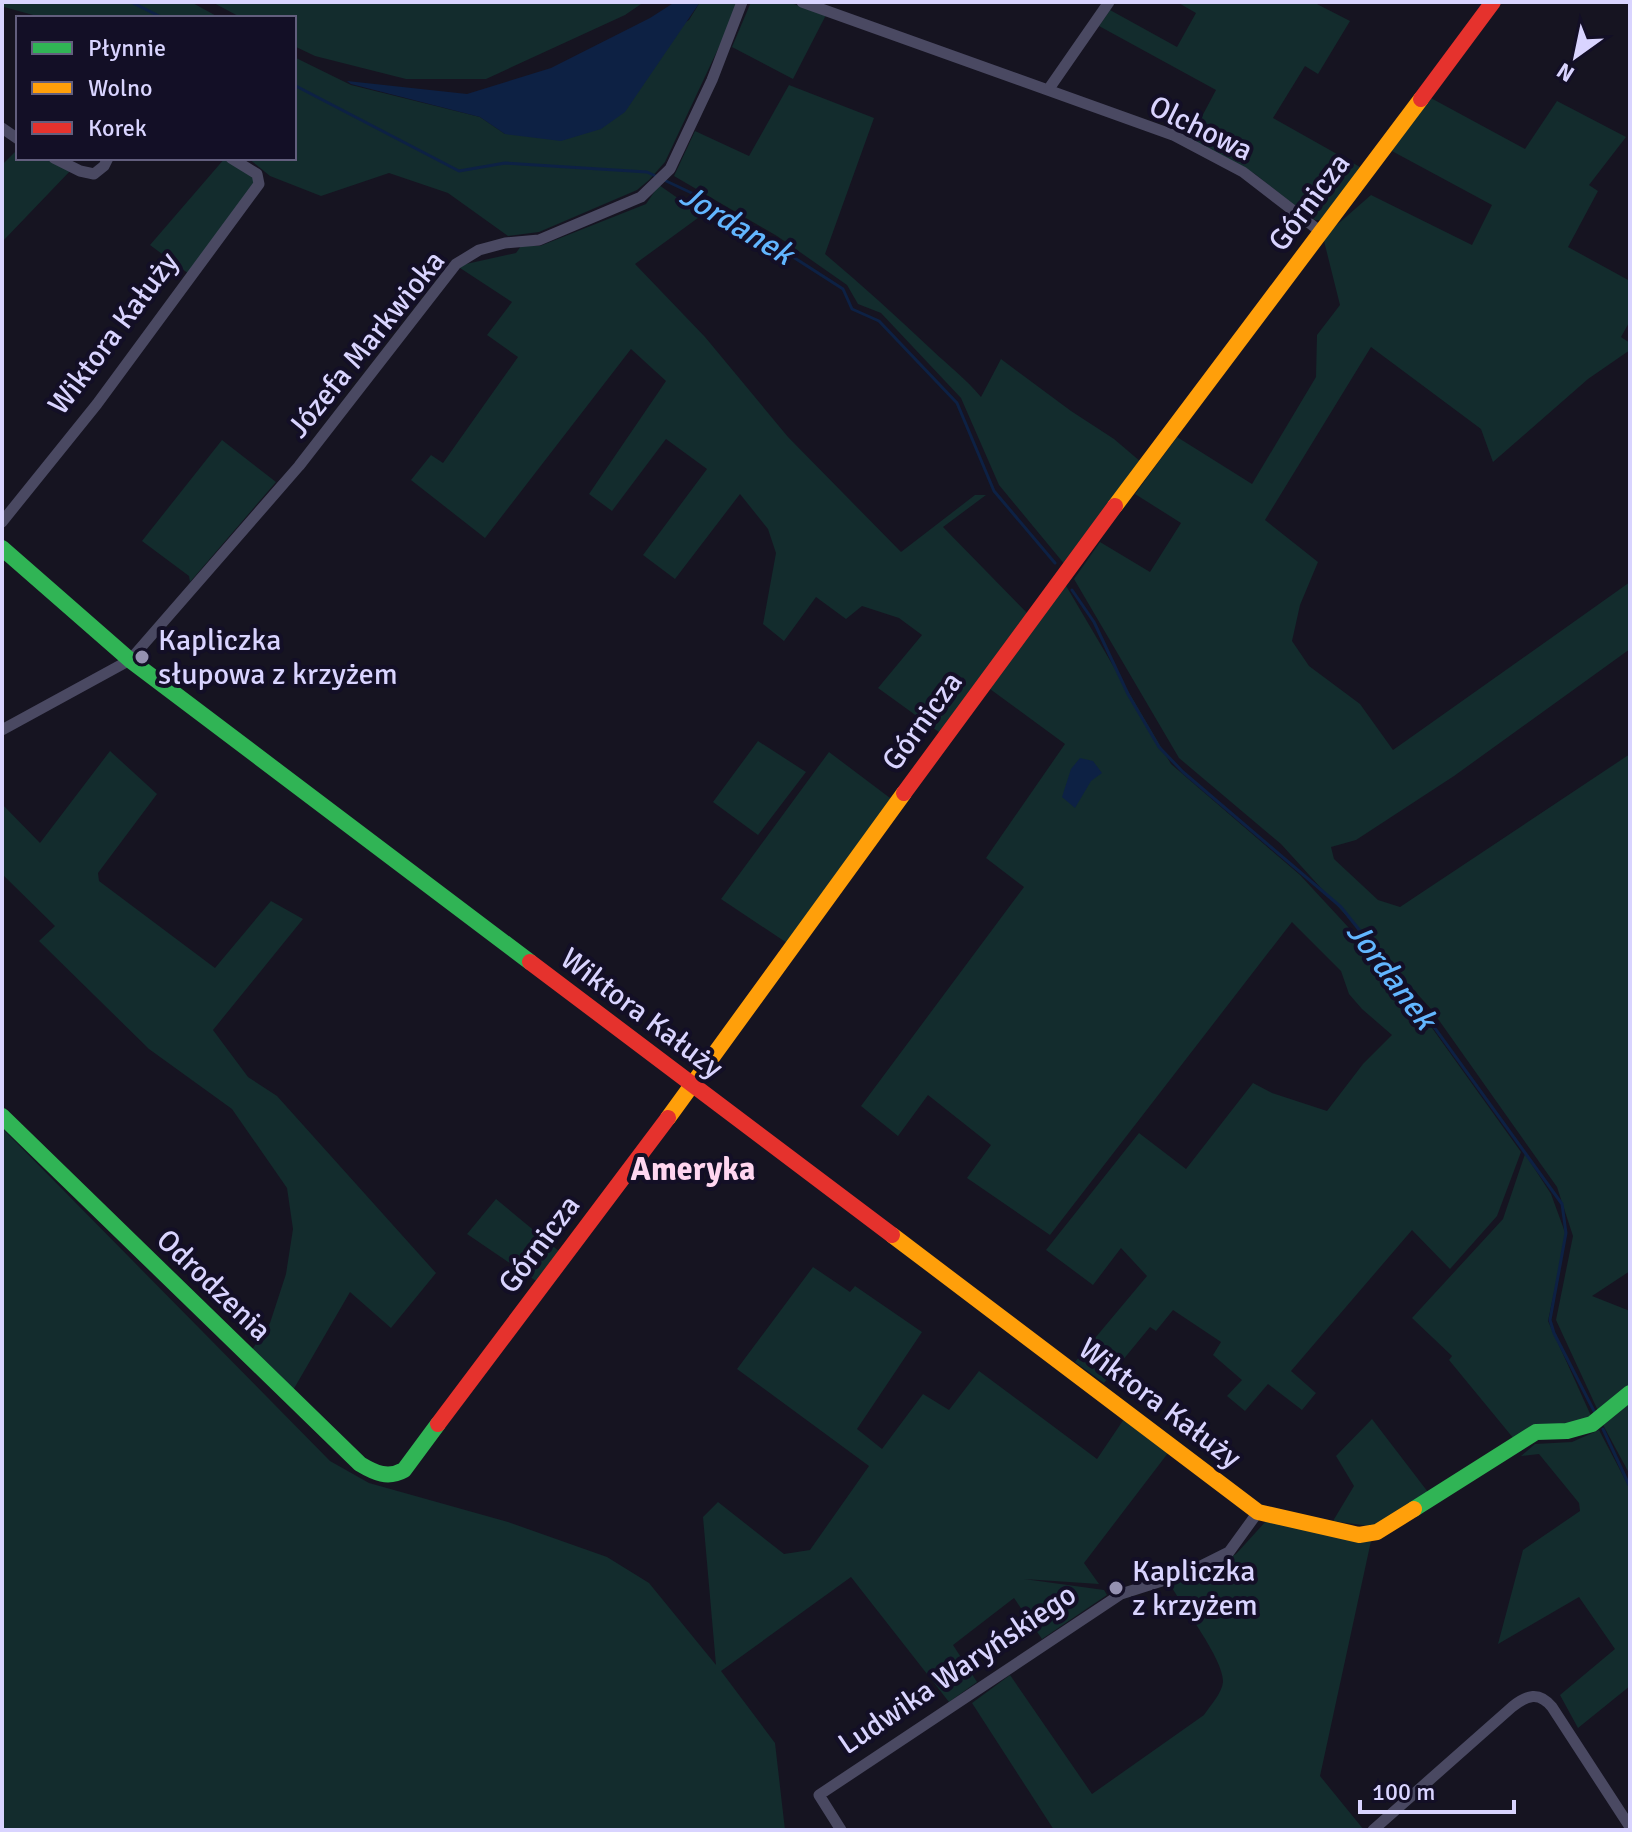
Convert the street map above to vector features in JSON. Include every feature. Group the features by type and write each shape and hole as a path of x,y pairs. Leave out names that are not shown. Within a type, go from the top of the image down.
{"street":[{"name":"Józefa Markwioka","path":"2,730 130,660 299,466 456,264 479,250 505,243 539,240 641,197 657,182 667,172 712,80 742,2"},
{"name":"Olchowa","path":"802,2 1173,135 1243,172 1321,232"},
{"path":"1048,90 1109,2"},
{"name":"Górnicza","path":"397,1474 411,1461 692,1086 1054,586 1493,2"},
{"path":"58,160 94,174 107,160"},
{"name":"Wiktora Kałuży","path":"2,522 97,404 259,184 257,174 234,160"},
{"name":"Wiktora Kałuży","path":"2,548 130,660 1258,1512"},
{"name":"Odrodzenia","path":"2,1116 360,1464 381,1475 397,1474"},
{"path":"1258,1512 1359,1535 1377,1532 1536,1432 1567,1431 1592,1424 1630,1393"},
{"name":"Ludwika Waryńskiego","path":"841,1830 819,1795 1121,1594 1187,1573 1229,1552 1258,1512"},
{"path":"1373,1830 1517,1703 1535,1696 1543,1698 1552,1707 1630,1827"}],"green space":[{"path":"2,2 191,2 216,16 37,16 4,7 2,10"},
{"path":"212,2 644,2 625,15 486,79 406,79 315,56 296,47 296,16 238,16"},
{"path":"700,2 740,2 665,162 637,190 539,232 508,236 448,193 389,173 321,196 270,176 250,160 296,160 296,58 351,85 480,117 505,134 689,20"},
{"path":"751,2 788,2 826,15 793,79 732,47"},
{"path":"1177,2 1313,2 1350,21 1318,74 1305,66 1273,118 1360,167 1323,220 1315,220 1255,174 1190,139 1216,90 1099,26 1110,10 1177,47 1196,13"},
{"path":"789,85 874,118 825,254 893,313 981,397 1001,359 1114,439 1141,462 1066,566 999,485 961,398 881,313 858,304 847,285 777,236 674,176 695,131 749,156"},
{"path":"1429,97 1525,149 1557,101 1626,137 1589,185 1598,191 1568,247 1630,281 1630,321 1621,337 1630,343 1630,350 1588,379 1493,462 1481,429 1371,347 1265,520 1318,562 1300,605 1292,641 1309,666 1360,704 1393,750 1630,582 1630,649 1454,776 1356,840 1331,847 1334,859 1378,900 1400,907 1630,754 1630,1271 1592,1296 1630,1311 1630,1389 1599,1413 1556,1320 1573,1236 1557,1187 1431,1009 1281,844 1179,758 1074,579 1100,542 1150,572 1181,523 1135,494 1177,437 1252,484 1316,377 1317,335 1340,305 1323,237 1371,195 1472,245 1492,205 1390,150"},
{"path":"16,151 16,160 48,160 71,170 2,242 2,165"},
{"path":"223,160 253,175 256,182 189,274 150,245"},
{"path":"659,185 702,215 635,264 705,337 788,437 901,552 975,495 986,495 943,527 1029,615 943,735 878,688 922,635 899,618 862,606 846,619 816,597 784,641 763,624 776,553 768,529 740,494 675,579 643,555 707,469 666,439 612,511 589,494 666,381 631,349 485,538 411,480 431,455 443,463 518,357 487,335 512,302 457,266 516,253 521,246 540,246 646,204"},
{"path":"222,440 276,482 190,582 189,576 142,541"},
{"path":"1065,584 1171,764 1300,875 1399,982 1521,1152 1497,1216 1450,1269 1412,1230 1291,1371 1316,1393 1302,1410 1268,1384 1245,1411 1227,1396 1242,1380 1213,1355 1221,1342 1173,1310 1156,1331 1150,1327 1104,1383 1075,1362 1147,1276 1121,1248 1093,1285 1046,1250 1139,1133 1186,1169 1253,1083 1272,1093 1327,1111 1363,1064 1392,1035 1362,1009 1349,994 1341,971 1292,922 1050,1235 967,1178 991,1145 928,1095 898,1136 861,1106 1024,887 986,858 1065,744 990,689"},
{"path":"758,741 806,772 758,835 713,802"},
{"path":"110,751 157,794 98,873 99,881 215,968 271,901 303,919 213,1030 248,1077 277,1096 436,1273 391,1328 350,1292 292,1392 251,1351 270,1323 286,1274 293,1229 287,1188 232,1109 149,1049 39,941 55,926 2,874 2,804 40,843"},
{"path":"829,752 894,801 787,943 721,899"},
{"path":"2,1128 330,1461 369,1483 508,1522 607,1557 649,1583 716,1665 703,1517 718,1502 784,1554 810,1550 869,1466 737,1369 813,1267 850,1292 855,1286 922,1332 857,1429 882,1449 923,1394 949,1410 979,1371 1097,1459 1124,1419 1168,1453 1084,1563 1099,1584 1024,1579 1104,1590 1107,1595 1042,1639 1014,1598 953,1645 977,1682 949,1702 851,1577 721,1671 775,1743 785,1830 2,1830"},
{"path":"1525,1154 1551,1194 1566,1235 1548,1321 1592,1418 1570,1425 1541,1424 1514,1439 1449,1360 1452,1356 1412,1318 1503,1219"},
{"path":"496,1199 560,1252 539,1283 467,1234"},
{"path":"1630,1401 1630,1475 1602,1423"},
{"path":"1372,1419 1431,1496 1376,1527 1333,1521 1354,1486 1336,1456"},
{"path":"1599,1430 1630,1489 1630,1686 1578,1728 1560,1695 1615,1649 1579,1597 1498,1644 1523,1550 1580,1511 1579,1503 1539,1454 1521,1456 1535,1444 1572,1442"},
{"path":"1267,1520 1371,1541 1320,1776 1364,1830 1054,1830 972,1703 1010,1675 1092,1794 1204,1715 1215,1699 1223,1682 1222,1672 1171,1586 1236,1554"}],"water":[{"path":"675,2 700,2 625,112 601,129 561,141 505,134 480,117 347,81 467,94 551,68"},
{"path":"1080,758 1093,761 1102,773 1091,781 1075,808 1062,797 1071,769"}],"waterway":[{"name":"Jordanek","path":"131,2 159,16"},
{"name":"Jordanek","path":"296,86 459,171 505,163 647,172 698,196 843,289 852,309 879,321 957,403 994,491 1055,563"},
{"name":"Jordanek","path":"1072,590 1094,622 1128,694 1159,747 1183,772 1341,907 1411,995 1562,1204 1566,1233 1550,1320 1595,1413"},
{"name":"Jordanek","path":"1603,1429 1630,1487"}],"traffic: fast":[{"path":"2,548 130,660 530,962"},
{"path":"2,1116 360,1464 382,1474 404,1470 438,1424"},
{"path":"1414,1509 1536,1432 1567,1431 1592,1424 1630,1393"}],"traffic: slow":[{"path":"1115,506 1421,99"},
{"path":"668,1118 904,793"},
{"path":"892,1235 1258,1512 1359,1535 1377,1532 1414,1509"}],"traffic: jam":[{"path":"1421,99 1493,2"},
{"path":"904,793 1115,506"},
{"path":"530,962 892,1235"},
{"path":"438,1424 668,1118"}],"place":[{"name":"Kapliczka słupowa z krzyżem","path":"142,657"},
{"name":"Kapliczka z krzyżem","path":"1116,1588"}],"district":[{"name":"Ameryka","path":"693,1169"}]}
